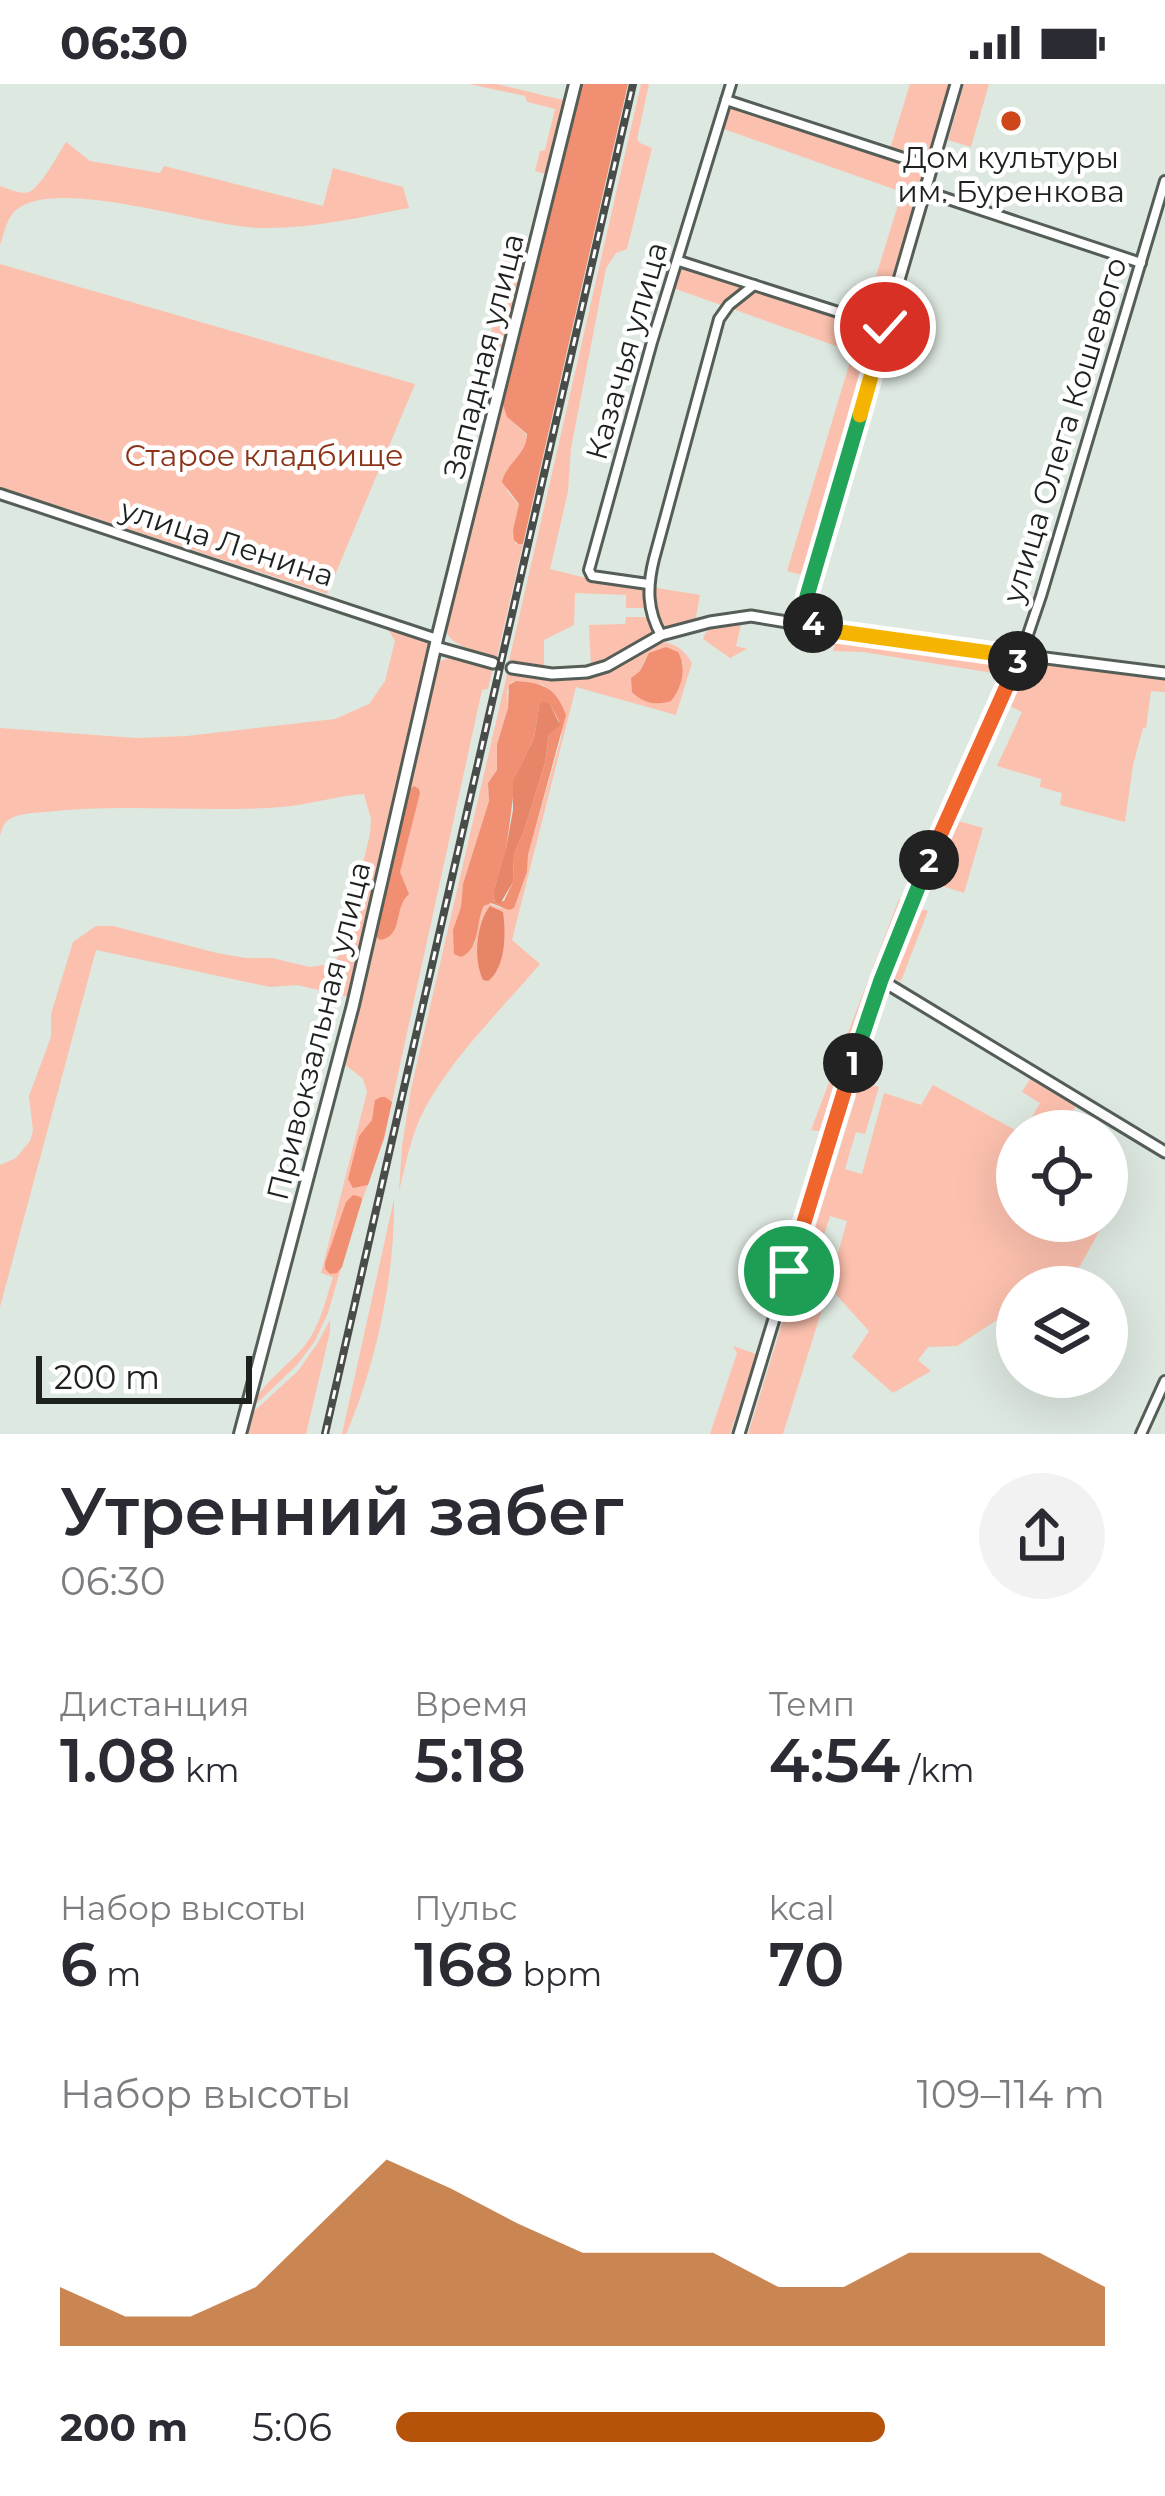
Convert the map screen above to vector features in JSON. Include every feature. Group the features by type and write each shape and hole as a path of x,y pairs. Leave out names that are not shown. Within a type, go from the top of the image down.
{"main road":[{"name":"Западная улица","path":"436,643 575,84"},
{"name":"Привокзальная улица","path":"240,1434 352,1005 436,643"}],"street":[{"name":"Казачья улица","path":"648,584 592,576 590,570 652,342 731,84"},
{"path":"815,627 808,615 807,596 956,84"},
{"path":"726,100 932,166"},
{"name":"улица Олега Кошевого","path":"739,1434 881,980 947,815 1020,657 1041,596 1165,182"},
{"path":"924,190 1141,263"},
{"path":"1150,233 1165,238"},
{"path":"679,261 885,327"},
{"path":"662,635 652,616 648,584 719,319 729,304 754,285"},
{"name":"улица Ленина","path":"0,494 493,663"},
{"path":"512,668 552,674 587,672 662,635 739,617 770,617 1020,657 1165,673"},
{"path":"881,980 1165,1152"},
{"path":"1141,1434 1165,1381"}],"green space":[{"path":"469,84 497,84 567,101 549,175 535,171 555,109 527,102 525,96"},
{"path":"641,84 649,84 637,139 652,148 627,249 616,253 606,268 571,448 568,492 550,569 645,587 646,608 626,608 626,595 575,593 574,625 544,640 544,667 509,661"},
{"path":"910,84 952,84 927,159 890,149"},
{"path":"964,84 989,84 971,147 948,140"},
{"path":"728,105 925,170 883,321 864,315 902,192 721,128"},
{"path":"66,142 90,161 160,173 164,166 323,206 333,168 403,187 409,208 261,228 63,198 35,201 15,211 0,245 0,186 22,193 34,189"},
{"path":"504,251 529,257 506,349 488,344 497,307 491,305"},
{"name":"Старое кладбище","path":"0,264 415,384 327,594 0,487"},
{"path":"681,265 746,285 721,305 673,288"},
{"path":"755,288 862,322 856,343 874,349 806,576 787,571 853,352 730,308"},
{"path":"503,405 527,439 506,471 507,491 519,505 513,530 516,544 523,544 497,657 458,644 445,628"},
{"path":"651,587 700,595 695,622 663,632 655,619"},
{"path":"626,617 648,617 655,635 591,667 589,625 625,624"},
{"path":"742,620 736,646 747,649 730,658 703,639 714,627"},
{"path":"379,622 430,641 432,647 349,997 297,985 270,987 96,950 0,1307 0,1165 16,1158 30,1141 29,1096 51,1037 51,1014 73,942 96,926 113,926 217,953 310,967 332,964 341,953 371,819 364,794 281,807 32,813 8,821 0,835 0,728 136,738 335,719 369,704 385,681 395,641"},
{"path":"838,634 992,656 999,664 999,674 833,651"},
{"path":"663,642 680,649 692,663 676,715 576,687 512,940 540,964 436,1090 416,1129 399,1191 411,1089 508,670 573,677 605,670","holes":["645,659 683,663 679,686 631,678","516,681 544,685 562,728 561,738 515,905 500,908 487,903 474,946 461,907 463,884 489,801 488,783 497,770 507,692"]},
{"path":"451,657 493,667 488,689 482,690 384,1138 315,1341 252,1408 261,1391 313,1334 333,1277 321,1273 367,1092 363,1079 343,1063 438,662"},
{"path":"1049,664 1165,677 1165,692 1151,691 1125,822 1060,805 1062,793 1040,787 1041,779 997,766 1022,712 1003,703 1021,678"},
{"path":"955,820 983,828 964,893 936,884"},
{"path":"899,899 905,901 823,1132 811,1130"},
{"path":"915,908 928,911 901,981 888,977"},
{"path":"1032,1076 1077,1103 1073,1110 1036,1110 1040,1103 1022,1092"},
{"path":"856,1080 879,1087 865,1134 856,1132 845,1169 862,1174 884,1093 921,1105 933,1085 996,1120 996,1242 1093,1242 1080,1266 996,1266 996,1321 957,1346 928,1347 918,1360 931,1371 893,1393 852,1357 869,1331 829,1287 783,1434 748,1434 796,1278 805,1280 803,1289 818,1294 822,1284 829,1285 847,1221 830,1216 812,1273 802,1270 856,1096 851,1093"},
{"path":"394,1199 382,1319 357,1407 342,1434"},
{"path":"330,1320 306,1434 245,1434 250,1415 298,1371"},
{"path":"733,1346 756,1354 730,1434 710,1434 737,1353"}],"shaded area":[{"path":"581,84 628,84 523,544 518,544 513,530 519,504 502,482 524,448 527,434 507,417 503,405"},
{"path":"666,647 681,658 680,684 671,701 645,701 632,692 631,678 649,653"},
{"path":"516,681 548,689 566,715 514,908 484,906 475,941 461,957 454,954 453,930 489,801 488,783 497,770 497,744 508,708 509,685","holes":["550,704 559,721 549,734 545,763 514,854 513,882 504,901 495,902 516,775 534,738 539,707"]},
{"path":"542,702 550,704 560,725 549,734 545,763 514,854 513,882 500,904 493,893 513,810 513,781 534,738"},
{"path":"414,786 420,793 400,872 409,894 396,927 380,940 374,935 408,791"},
{"path":"490,906 503,912 504,939 498,967 488,981 483,980 477,952"},
{"path":"381,1097 392,1102 384,1138 368,1185 353,1188 348,1179 359,1136 372,1120 375,1100"},
{"path":"353,1195 362,1200 342,1267 330,1274 325,1263 346,1202"}],"railway":[{"path":"325,1434 633,84"}],"place":[{"name":"Дом культуры им. Буренкова","path":"1011,121"}],"route":[{"path":"789,1271 881,980 947,815 1020,657 826,630 815,627 808,615 807,596 885,327"}]}
